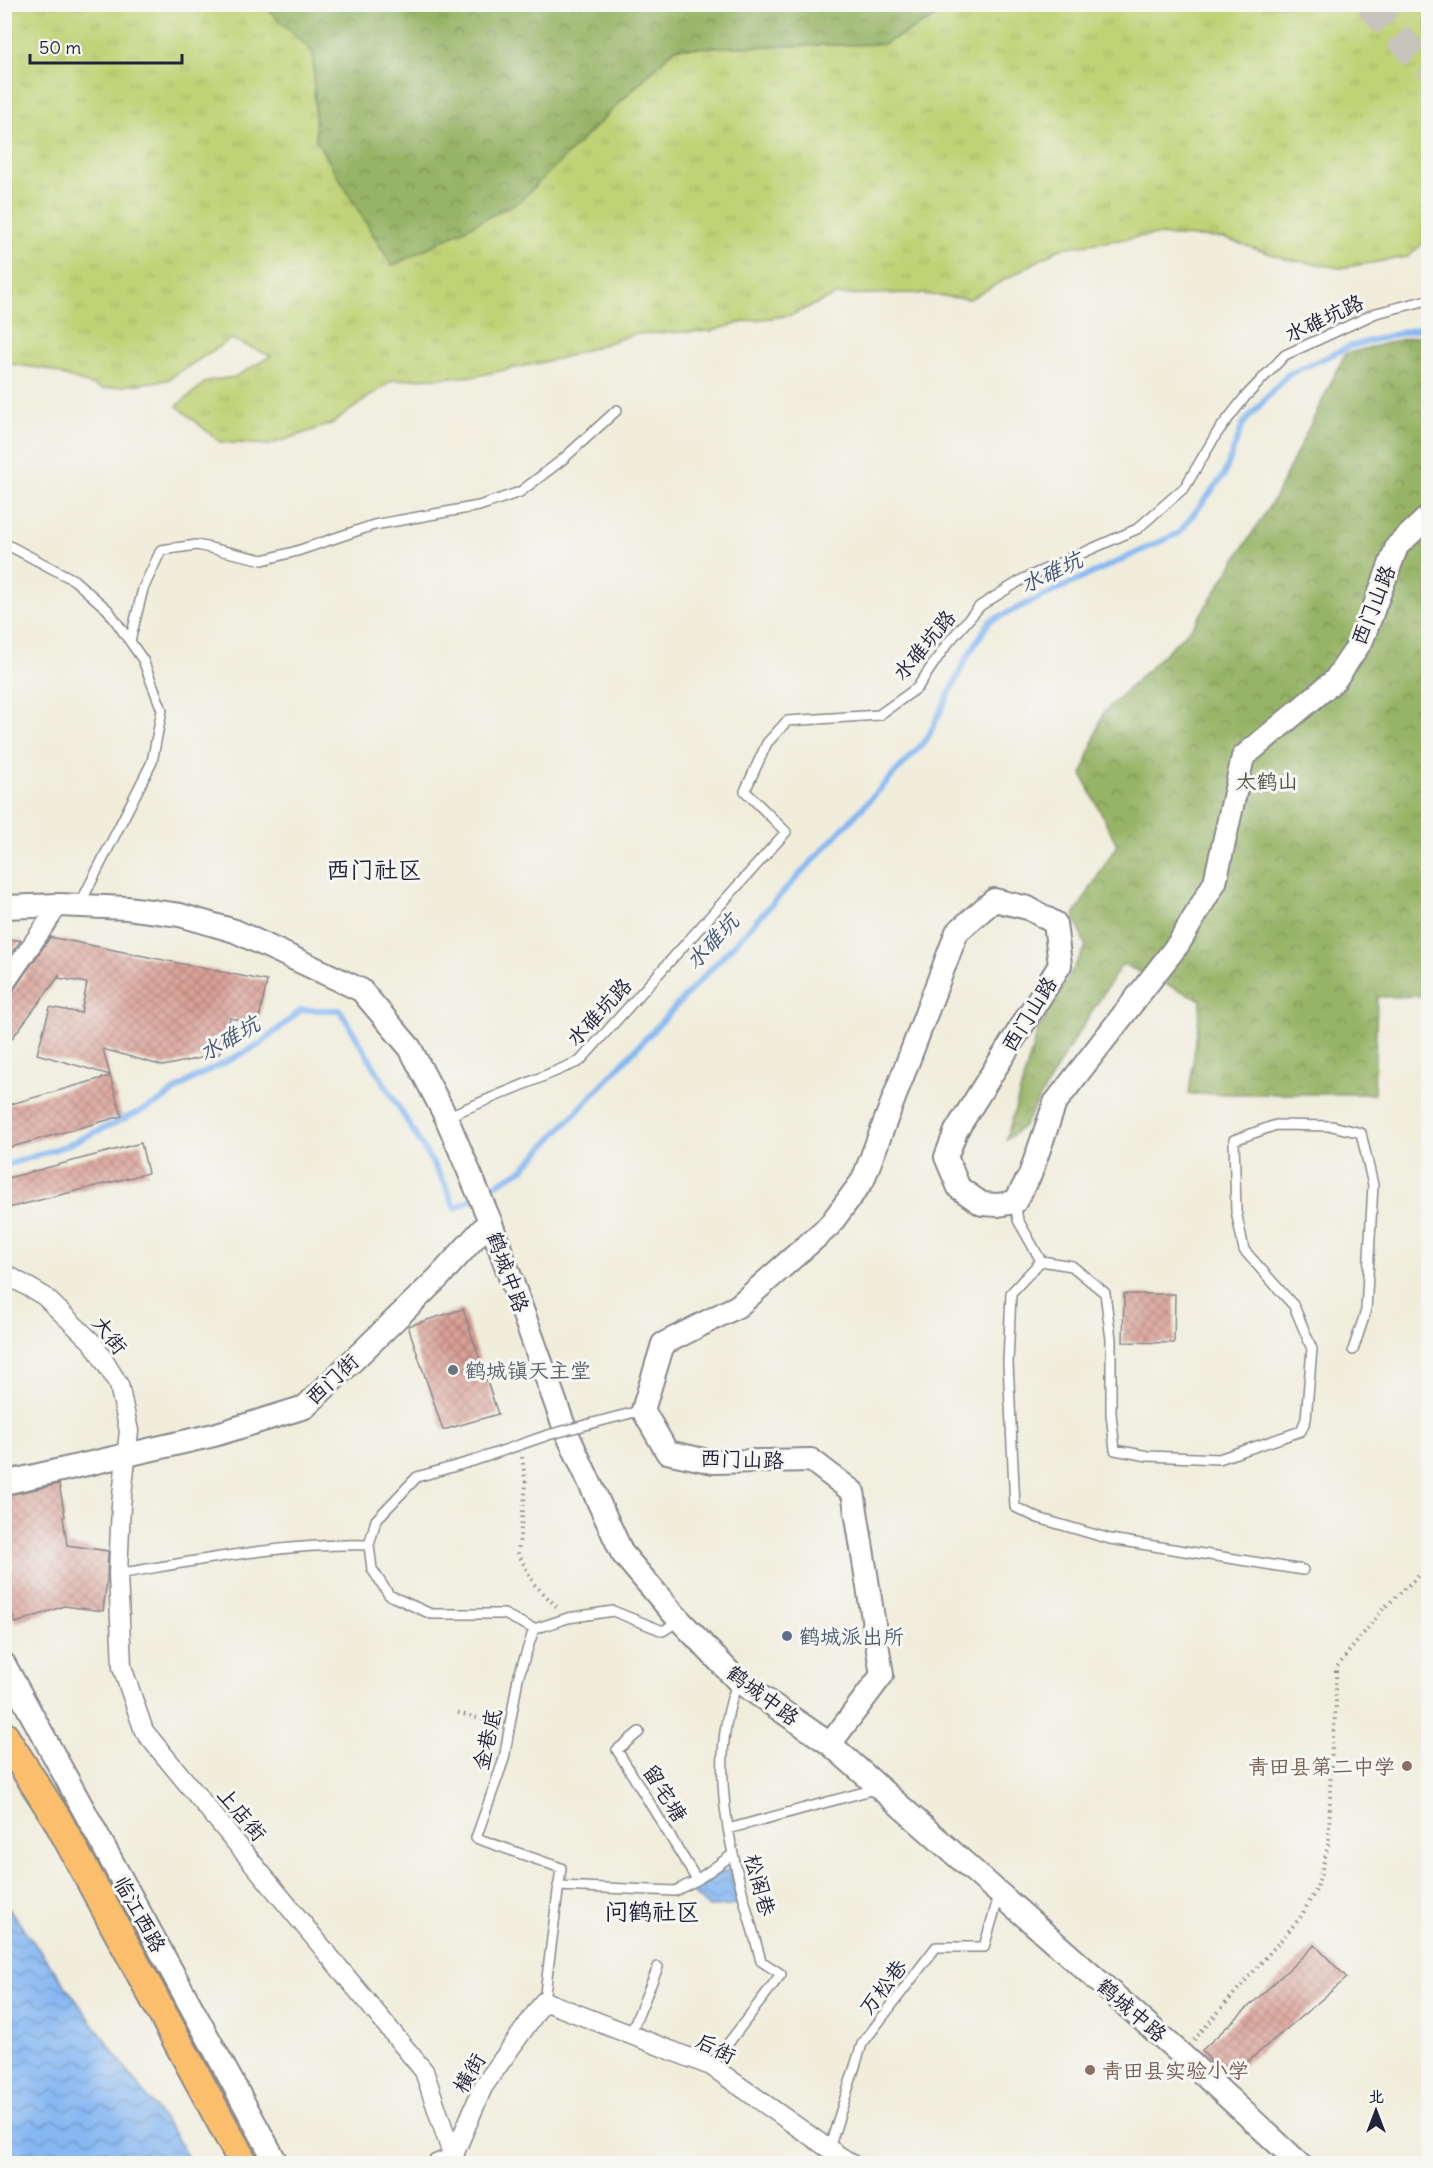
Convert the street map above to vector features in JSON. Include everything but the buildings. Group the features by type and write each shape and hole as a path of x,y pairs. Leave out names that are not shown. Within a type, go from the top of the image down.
{"main road":[{"path":"4,1736 57,1819 244,2163"}],"street":[{"name":"西门山路","path":"830,1744 882,1675 854,1492 811,1460 713,1462 667,1452 643,1410 663,1344 738,1305 829,1226 863,1180 957,933 994,900 1028,908 1055,923 1060,965 956,1131 946,1156 959,1188 982,1204 998,1205 1015,1202 1030,1175 1055,1103 1179,943 1215,882 1244,757 1335,680 1362,640 1397,546 1428,517"},
{"path":"4,985 69,906"},
{"name":"鹤城中路","path":"4,907 127,908 180,915 234,931 361,990 410,1047 447,1117 487,1214 565,1429 622,1553 680,1620 738,1681 830,1744 1181,2054 1300,2163"},
{"name":"西门街","path":"126,1456 214,1435 305,1407 438,1278 487,1214"},
{"name":"大街","path":"4,1274 44,1296 93,1343 119,1385 129,1431 126,1456"},
{"path":"4,1483 126,1456"},
{"name":"上店街","path":"126,1456 118,1574 122,1667 144,1731 424,2071 449,2161"},
{"name":"临江西路","path":"4,1664 277,2163"},
{"name":"横街","path":"449,2161 483,2086 544,2001"},
{"name":"后街","path":"544,2001 711,2066 829,2150 852,2163"}],"lane":[{"name":"水碓坑路","path":"447,1117 580,1061 786,832 745,790 767,743 787,721 879,714 917,688 947,644 980,606 1023,579 1137,530 1185,487 1217,433 1245,397 1285,355 1376,313 1428,300"},
{"path":"130,640 143,589 161,550 197,545 263,560 374,525 479,506 520,492 562,460 617,410"},
{"path":"4,543 74,580 108,610 143,660 162,710 152,762 69,906"},
{"path":"1041,1262 1072,1266 1105,1293 1111,1340 1111,1414 1115,1450 1148,1456 1219,1459 1301,1431 1306,1419 1312,1349 1293,1306 1244,1250 1236,1211 1234,1140 1276,1125 1332,1126 1361,1133 1373,1185 1366,1311 1353,1350"},
{"path":"1015,1202 1018,1220 1041,1262"},
{"path":"1041,1262 1011,1293 1008,1363 1015,1507 1038,1518 1110,1539 1303,1570"},
{"path":"643,1410 548,1435 417,1477 376,1520 369,1545 372,1569 389,1595 431,1614 504,1614 534,1629 568,1618 613,1611 663,1631 680,1620"},
{"path":"118,1574 218,1557 325,1544 369,1545"},
{"name":"金巷底","path":"534,1629 518,1678 504,1759 476,1838 561,1868 544,2001"},
{"name":"松阁巷","path":"711,2066 781,1974 761,1961 732,1855 724,1808 724,1756 729,1704 738,1681"},
{"name":"留宅塘","path":"639,1732 617,1750 697,1880"},
{"path":"728,1829 879,1788"},
{"path":"558,1886 675,1891 697,1880 732,1855"},
{"name":"万松巷","path":"829,2150 861,2044 936,1947 984,1947 1000,1894"},
{"path":"630,2035 658,1967"}],"path":[{"path":"520,1445 526,1485 518,1553 534,1584 568,1618"},
{"path":"1181,2054 1300,1918 1317,1888 1329,1842 1336,1668 1383,1609 1428,1567"},
{"path":"458,1713 510,1726"}],"green space":[{"path":"5,5 263,5 314,52 316,140 520,201 675,48 884,44 958,5 1428,5 1428,239 1407,257 1340,268 1286,259 1223,238 1152,235 1061,248 970,299 911,293 836,295 791,315 748,321 711,331 635,334 562,358 476,376 393,380 331,424 269,445 220,442 177,406 207,381 235,377 271,356 231,339 167,380 102,389 46,369 5,363"},
{"path":"263,5 958,5 884,44 675,48 520,201 392,266 316,140 313,52"},
{"name":"太鹤山","path":"1428,333 1428,996 1377,997 1374,1094 1189,1094 1201,1000 1122,964 1064,1056 1024,1126 1006,1140 1038,1029 1086,947 1074,915 1117,845 1082,775 1103,713 1194,625 1274,499 1345,354"}],"water":[{"path":"729,1869 736,1894 736,1904 708,1907 689,1889"},
{"path":"4,1902 175,2135 191,2163 5,2163"}],"waterway":[{"name":"水碓坑","path":"483,1192 523,1169 927,739 967,657 990,621 1179,533 1224,475 1243,424 1287,375 1351,346 1428,326"},
{"name":"水碓坑","path":"4,1166 65,1146 156,1104 192,1079 259,1045 301,1010 340,1010 445,1184 455,1209 475,1197"}],"tunnel":[{"path":"1369,4 1428,69"}],"place":[{"name":"鹤城镇天主堂","path":"453,1370"},
{"name":"鹤城派出所","path":"787,1636"},
{"name":"青田县第二中学","path":"1407,1766"},
{"name":"青田县实验小学","path":"1090,2070"}],"district":[{"name":"西门社区","path":"374,869"},
{"name":"问鹤社区","path":"652,1911"}]}
